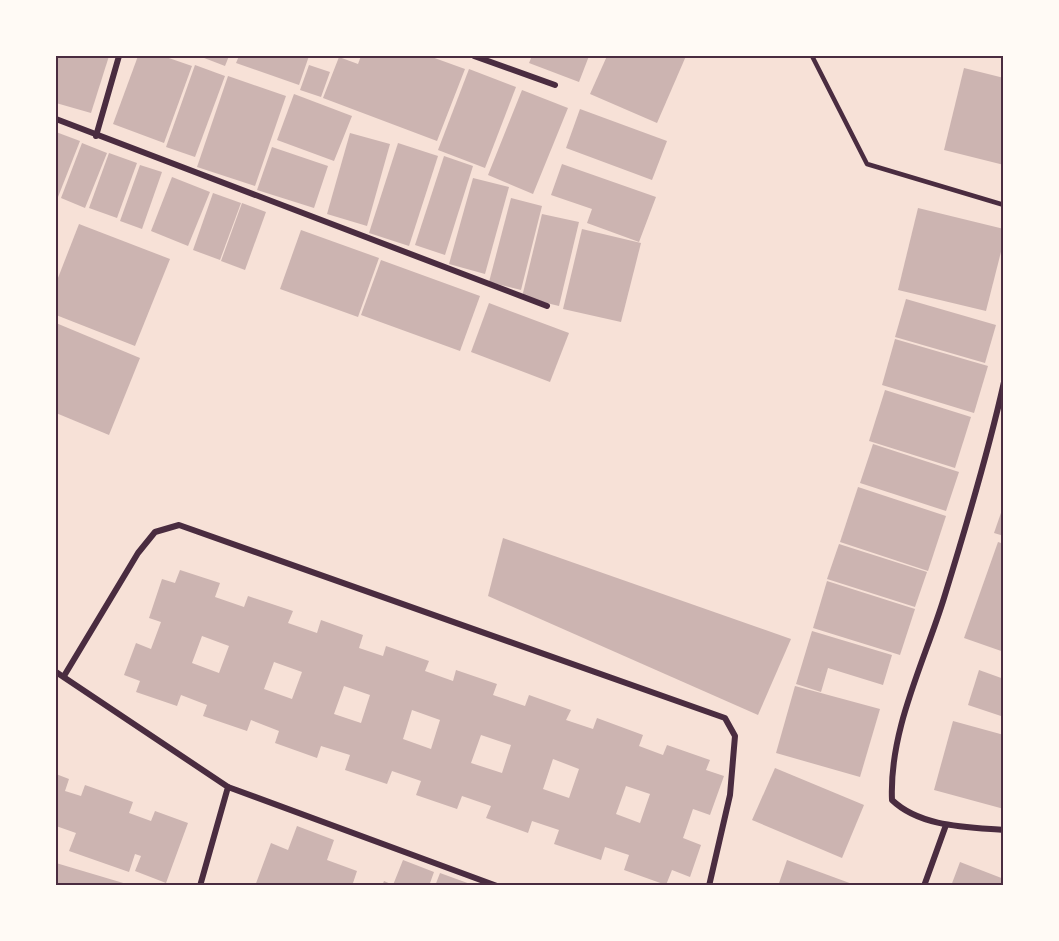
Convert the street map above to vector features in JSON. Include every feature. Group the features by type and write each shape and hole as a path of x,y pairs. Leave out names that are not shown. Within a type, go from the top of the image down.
{"street":[{"path":"96,136 119,56"},
{"path":"474,56 555,85"},
{"path":"56,119 547,306"},
{"path":"1004,382 944,598 895,751 892,771 892,800 901,809 946,825 1004,830"},
{"path":"64,676 138,553 155,532 179,525 725,718 735,736 730,795 710,885"},
{"path":"56,672 228,787 497,885"},
{"path":"200,885 228,787"},
{"path":"924,885 946,825"}],"lane":[{"path":"812,56 867,164 1004,205"}],"building":[{"path":"56,56 109,56 91,113 56,103"},
{"path":"138,56 163,56 192,66 164,143 113,124"},
{"path":"199,56 229,56 225,66"},
{"path":"239,56 309,56 299,85 236,63"},
{"path":"361,56 429,56 465,69 437,141 323,98 339,57 358,64"},
{"path":"532,56 589,56 579,82 529,63"},
{"path":"607,56 686,56 657,123 590,94"},
{"path":"195,65 225,76 195,157 166,147"},
{"path":"309,65 330,72 321,97 300,90"},
{"path":"964,68 1004,78 1004,165 944,150"},
{"path":"469,69 516,87 485,168 438,150"},
{"path":"228,76 286,96 255,186 197,167"},
{"path":"522,90 568,108 533,194 488,175"},
{"path":"294,94 352,116 334,161 277,140"},
{"path":"580,109 667,141 652,180 566,148"},
{"path":"56,132 80,141 58,197 56,196"},
{"path":"350,133 390,144 367,226 327,214"},
{"path":"82,143 107,153 85,208 61,198"},
{"path":"398,143 438,156 409,246 369,233"},
{"path":"272,147 328,166 314,208 257,190"},
{"path":"109,153 137,163 117,218 89,208"},
{"path":"444,156 473,166 445,255 415,245"},
{"path":"562,164 656,197 639,242 587,223 592,209 551,195"},
{"path":"140,165 162,172 142,229 120,221"},
{"path":"172,177 210,192 188,246 151,231"},
{"path":"473,178 509,187 485,274 449,264"},
{"path":"213,193 241,203 220,260 193,250"},
{"path":"511,198 542,206 521,290 489,282"},
{"path":"242,203 266,212 245,270 221,261"},
{"path":"918,208 1004,229 1004,240 986,311 898,290"},
{"path":"542,214 579,222 559,306 522,297"},
{"path":"79,224 170,259 135,346 56,315 56,283"},
{"path":"582,229 641,243 621,322 563,309"},
{"path":"301,230 379,258 358,317 280,289"},
{"path":"381,260 480,296 460,351 361,315"},
{"path":"906,299 996,325 985,363 895,337"},
{"path":"489,303 569,333 550,382 471,352"},
{"path":"56,323 140,358 109,435 56,413"},
{"path":"895,339 988,366 974,413 882,385"},
{"path":"885,390 971,417 955,468 869,441"},
{"path":"873,444 959,472 946,511 860,483"},
{"path":"858,487 946,516 928,571 840,542"},
{"path":"1004,507 1004,536 994,533"},
{"path":"503,538 791,639 758,715 488,596"},
{"path":"998,542 1004,544 1004,652 964,638"},
{"path":"839,544 927,572 915,607 827,579"},
{"path":"180,570 220,583 215,597 244,607 248,596 293,611 288,623 317,633 321,620 363,635 359,648 383,656 386,646 429,661 425,671 453,681 456,670 497,684 493,695 525,706 529,695 571,710 566,720 593,729 597,718 643,735 639,746 663,755 667,745 710,760 706,770 724,776 710,815 693,809 683,838 701,845 690,877 672,870 666,885 624,870 629,855 605,847 601,860 554,844 559,830 532,821 528,833 486,818 491,806 462,796 457,809 416,795 421,781 392,771 387,784 345,770 350,755 321,746 317,758 275,743 279,731 251,720 247,731 203,716 207,705 181,695 177,706 136,692 140,681 124,675 136,643 151,649 161,622 149,618 162,579 175,583","holes":["202,636 229,646 219,673 192,663","274,662 302,672 292,699 264,689","344,686 370,695 361,723 334,714","412,710 440,720 431,749 403,739","481,735 511,745 502,773 471,763","553,759 579,769 569,798 543,789","626,786 650,794 640,823 616,814"]},
{"path":"827,581 915,609 900,655 813,628"},
{"path":"812,631 892,655 883,685 828,668 821,692 796,684"},
{"path":"979,670 1004,679 1004,717 968,705"},
{"path":"795,686 880,709 860,777 776,753"},
{"path":"953,721 1004,735 1004,809 934,790"},
{"path":"775,768 864,805 842,858 752,820"},
{"path":"56,774 69,779 65,791 81,796 85,785 133,802 129,813 151,821 155,811 188,823 166,883 135,871 141,856 135,854 129,872 69,851 76,833 56,826"},
{"path":"297,826 334,840 327,860 357,871 352,886 255,886 271,843 288,850"},
{"path":"403,860 434,872 429,886 382,886 384,881 393,885"},
{"path":"787,860 855,885 855,886 778,886"},
{"path":"960,862 1004,879 1004,886 951,886"},
{"path":"56,863 130,885 56,886"},
{"path":"440,873 473,885 473,886 435,886"}]}
